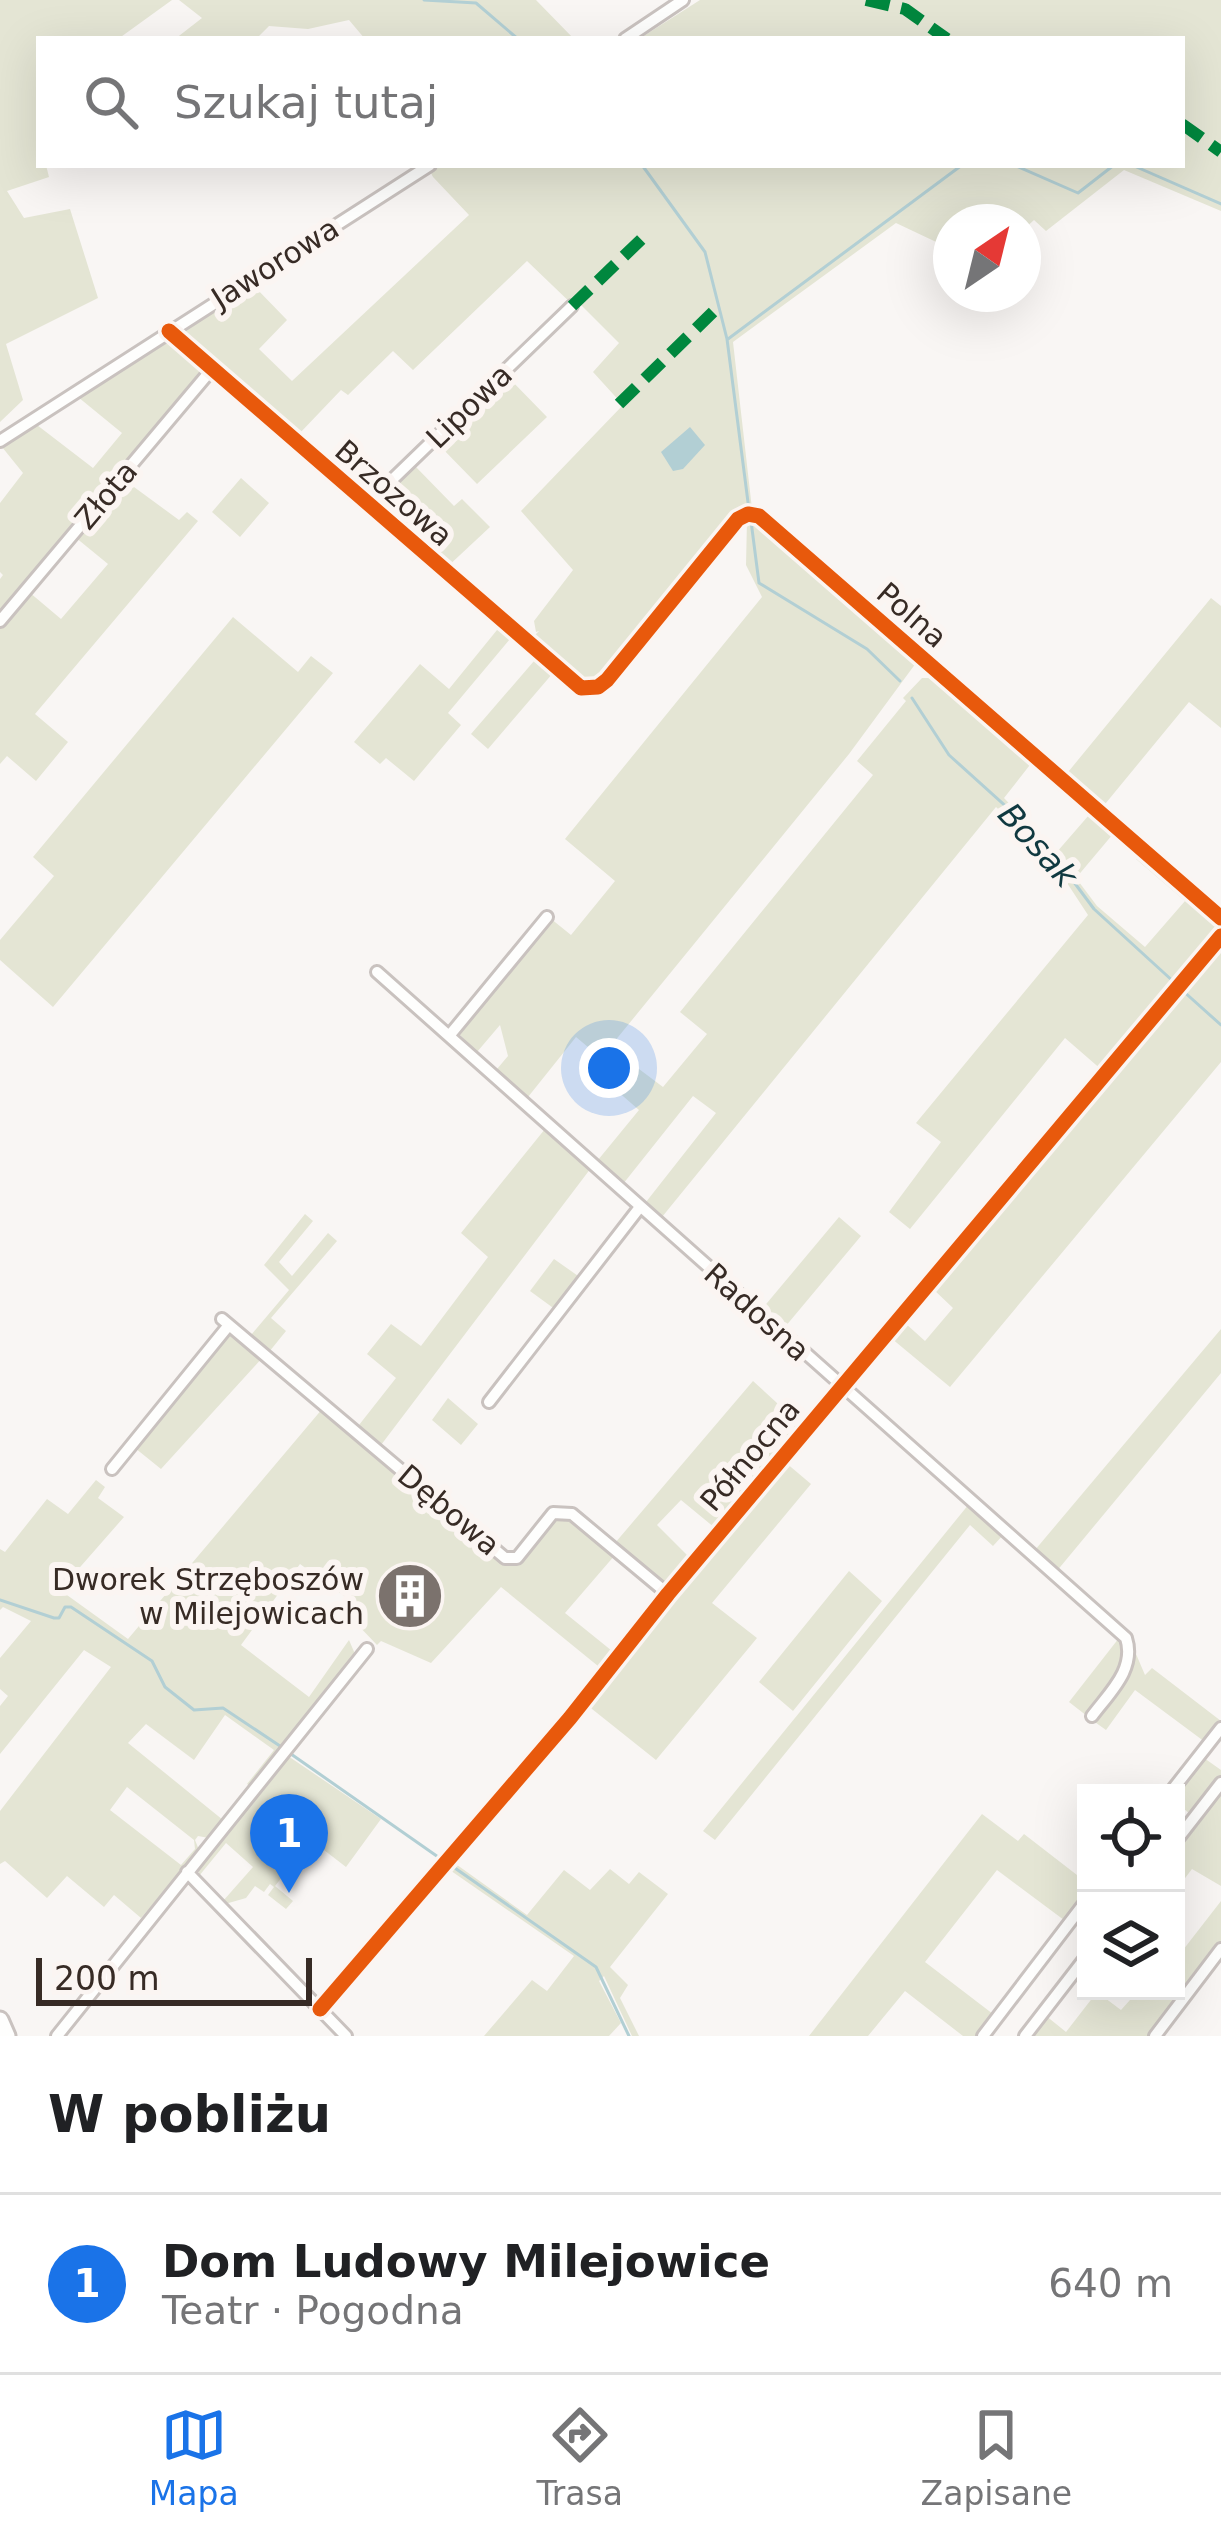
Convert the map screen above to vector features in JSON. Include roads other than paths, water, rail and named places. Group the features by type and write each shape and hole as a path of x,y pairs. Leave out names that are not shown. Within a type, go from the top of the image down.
{"main road":[{"path":"0,2020 7,2036"}],"street":[{"path":"629,36 683,0"},
{"name":"Jaworowa","path":"0,441 425,168"},
{"name":"Lipowa","path":"367,506 572,306"},
{"name":"Brzozowa","path":"169,331 566,679 587,690"},
{"name":"Złota","path":"0,621 212,369"},
{"name":"Polna","path":"587,690 607,680 738,519 759,516 1221,918"},
{"path":"449,1036 547,917"},
{"name":"Północna","path":"320,2009 570,1718 668,1594 1221,936"},
{"name":"Radosna","path":"376,972 1126,1638 1127,1667 1093,1716"},
{"path":"489,1402 640,1207"},
{"name":"Dębowa","path":"112,1469 225,1322 505,1558 517,1558 553,1513 572,1514 668,1594"},
{"path":"57,2036 367,1649"},
{"path":"1177,1784 1221,1728"},
{"path":"1185,1829 1221,1783"},
{"path":"187,1872 346,2036"},
{"path":"982,2036 1077,1912"},
{"path":"1155,2036 1221,1949"},
{"path":"1025,2036 1077,1969"}],"water":[{"path":"690,427 705,445 683,469 673,471 661,452"}],"waterway":[{"name":"Bosak","path":"424,0 476,3 514,36"},
{"name":"Bosak","path":"644,168 705,252 727,339 749,510"},
{"path":"728,339 958,168"},
{"path":"1021,168 1078,193 1110,168"},
{"path":"1139,168 1221,204"},
{"name":"Bosak","path":"751,521 759,583 867,649 900,681"},
{"name":"Bosak","path":"912,698 949,755 1041,838 1094,909 1175,983"},
{"name":"Bosak","path":"1182,990 1221,1025"},
{"path":"0,1600 54,1618 71,1607 152,1661 165,1687 194,1710 223,1708 280,1746"},
{"path":"291,1754 441,1859"},
{"path":"452,1866 596,1967 629,2036"}],"place":[{"name":"Dworek Strzęboszów w Milejowicach","path":"410,1596"},
{"name":"Dom Ludowy Milejowice","path":"289,1893"}]}
